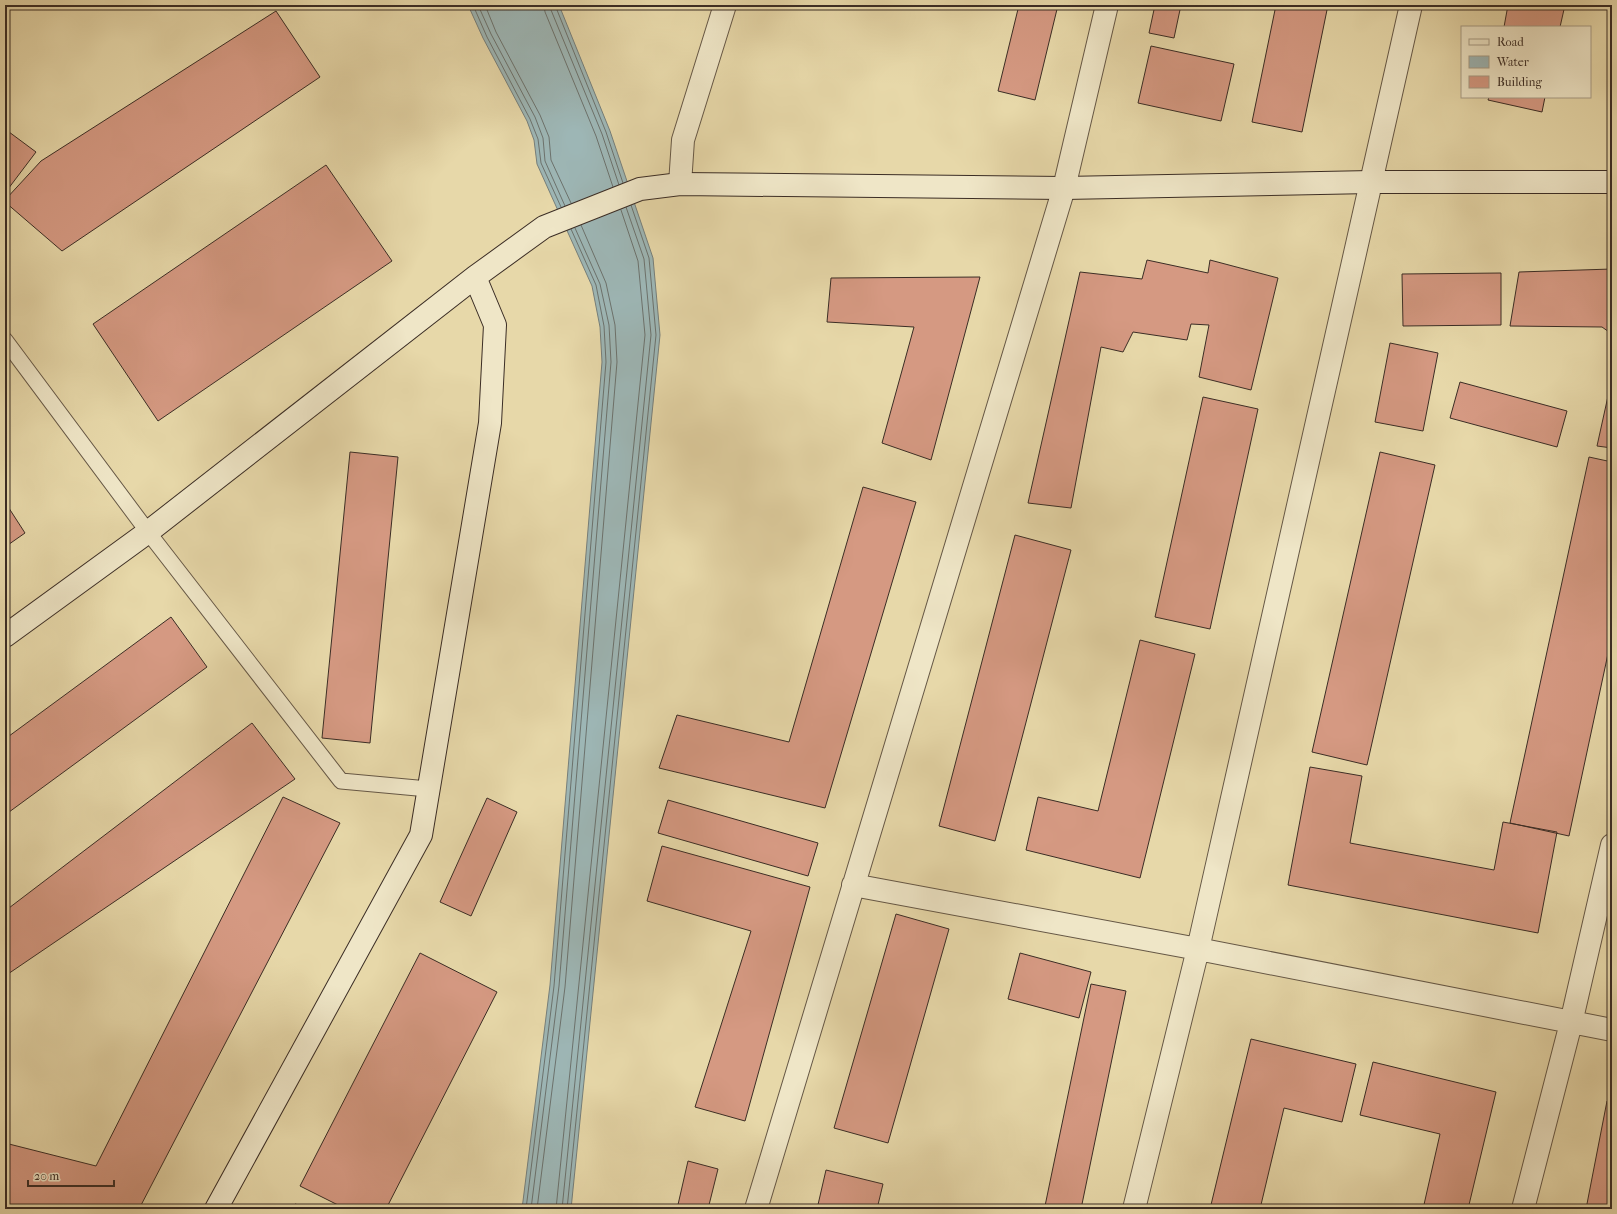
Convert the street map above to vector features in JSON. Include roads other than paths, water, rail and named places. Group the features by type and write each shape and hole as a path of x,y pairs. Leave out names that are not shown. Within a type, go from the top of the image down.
{"street":[{"path":"680,184 683,140 725,5"},
{"path":"756,1209 1064,188 1107,5"},
{"path":"1134,1209 1198,949 1411,5"},
{"path":"5,636 148,532 475,277 544,227 640,189 680,184 1064,188 1371,182 1612,182"},
{"path":"216,1209 421,835 490,423 495,325 475,277"},
{"path":"1523,1209 1571,1023 1612,844"},
{"path":"853,885 1198,949 1612,1030"}],"lane":[{"path":"5,340 148,532 342,781 428,789"}],"water":[{"path":"468,5 559,5 610,131 653,258 660,335 571,1209 522,1209 550,985 602,362 600,327 592,286 537,164 534,140 527,121 483,38"}]}
